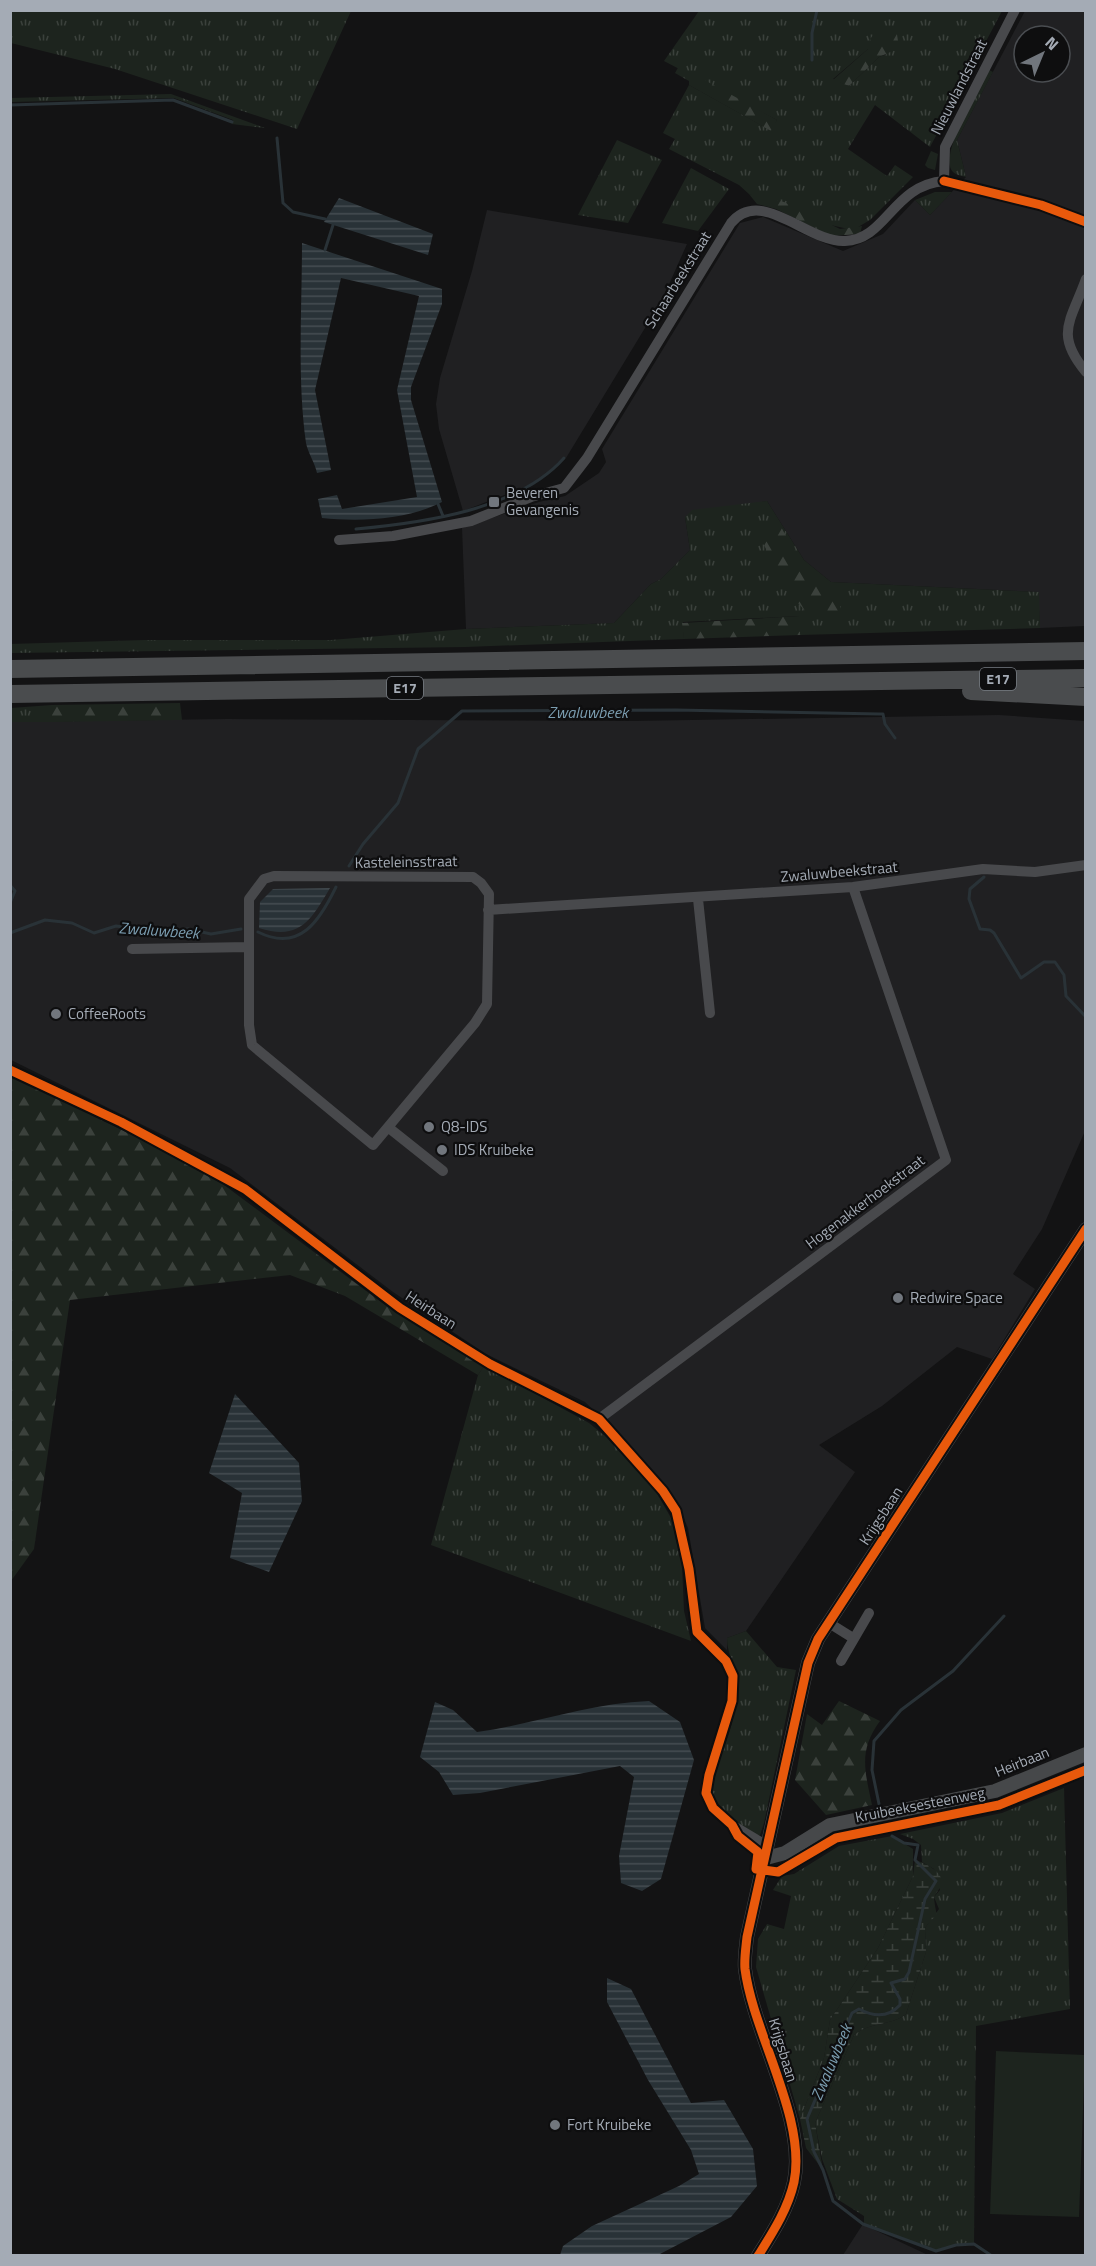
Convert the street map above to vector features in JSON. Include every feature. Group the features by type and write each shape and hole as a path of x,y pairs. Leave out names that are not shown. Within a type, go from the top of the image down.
{"highway":[{"path":"1036,651 1086,645"},
{"name":"E17","path":"10,669 1086,651"},
{"name":"E17","path":"10,694 1086,678"},
{"path":"911,681 941,690 1086,697"}],"main road":[{"name":"Krijgsbaan","path":"758,2256 777,2226 794,2180 795,2149 790,2122 745,1968 747,1937 808,1663 829,1623 1086,1229"},
{"name":"Heirbaan","path":"767,1852 785,1853 830,1825 995,1791 1086,1754"}],"street":[{"name":"Nieuwlandstraat","path":"944,181 945,147 1015,10"},
{"path":"944,181 1041,205 1086,222"},
{"name":"Schaarbeekstraat","path":"339,540 393,536 471,521 531,497 564,488 587,458 738,214 750,209 763,210 821,237 832,241 847,241 857,239 874,229 909,193 928,183 944,181"},
{"path":"1086,279 1067,331 1067,341 1070,352 1086,372"},
{"name":"Zwaluwbeekstraat","path":"488,910 698,899 853,887 983,868 1035,872 1086,866"},
{"name":"Kasteleinsstraat","path":"274,876 473,877 482,883 489,894 488,910 487,1004 475,1023 389,1128 373,1144 255,1050 250,1037 249,900 264,879 274,876"},
{"name":"Hogenakkerhoekstraat","path":"599,1419 946,1160 853,887"},
{"path":"698,899 710,1013"},
{"path":"132,949 249,947"},
{"name":"Heirbaan","path":"10,1070 121,1122 244,1189 400,1308 490,1364 599,1419 663,1491 676,1511 689,1569 697,1632 726,1661 733,1676 732,1701 709,1774 706,1793 713,1808 767,1852"},
{"path":"389,1128 442,1171"},
{"path":"841,1661 869,1613"},
{"path":"829,1623 853,1638"}],"shaded area":[{"path":"1025,11 1085,11 1085,626 1040,628 1038,592 831,582 804,560 767,501 685,517 690,550 661,579 651,584 614,623 466,629 462,528 539,502 565,496 599,473 606,462 602,449 740,223 763,217 843,251 883,234 915,200 930,215 966,177 957,140 1012,36 1012,84 1072,84 1072,24 1018,24"},
{"path":"339,198 433,234 428,255 324,222"},
{"path":"487,210 687,244 662,300 566,458 564,457 545,475 525,487 463,511 439,429 436,404 440,378 472,271"},
{"path":"302,243 442,289 442,304 411,387 411,400 442,502 399,516 352,520 322,518 318,499 337,495 342,509 417,497 397,390 419,296 341,278 315,390 331,470 317,473 306,443 303,418"},
{"path":"999,715 1085,721 1085,1131 1042,1229 1013,1274 1035,1289 992,1359 957,1347 882,1406 819,1445 855,1472 746,1631 727,1638 727,1650 705,1628 688,1528 676,1500 613,1429 585,1402 486,1354 393,1292 230,1168 11,1060 10,722 228,719 634,721"},
{"path":"330,888 317,910 303,925 285,932 259,928 260,902 273,889"},
{"path":"235,1394 299,1463 302,1501 269,1572 230,1558 242,1493 209,1473"},
{"path":"649,1701 680,1722 694,1760 661,1879 642,1891 621,1883 619,1856 634,1777 620,1766 480,1793 453,1795 439,1772 420,1757 435,1702 453,1710 477,1732 606,1706"},
{"path":"607,1978 631,1989 691,2103 724,2100 753,2149 757,2186 731,2217 658,2255 560,2255 563,2246 592,2226 679,2186 699,2174 691,2150 648,2080 607,2002"},
{"path":"864,2225 928,2255 843,2255"}],"green space":[{"path":"11,10 351,11 297,129 115,69 11,43"},
{"path":"699,11 1002,11 930,147 875,105 848,149 887,176 895,165 913,177 870,220 853,230 826,224 749,194 739,185 669,149 675,139 663,133 689,85 770,130 777,120 664,61","holes":["868,49 887,54 879,57 849,86 833,79"]},
{"path":"896,28 898,41 895,50 879,57 849,86 833,80 868,49 870,39 878,29"},
{"path":"679,66 777,120 771,131 689,85 689,81 675,73"},
{"path":"989,70 993,72 957,140 966,177 957,175 950,164 955,137"},
{"path":"171,94 265,128 232,124 233,120 174,98 11,102 11,98"},
{"path":"617,140 662,160 628,223 578,215"},
{"path":"931,151 938,154 935,170 925,165"},
{"path":"691,168 729,189 698,231 662,223"},
{"path":"935,192 952,192 930,215 915,200"},
{"path":"749,194 784,202 840,229 862,226 860,234 831,236 776,209 757,204"},
{"path":"767,501 804,560 831,582 1039,592 1040,628 800,635 799,616 683,622 684,639 465,647 11,653 10,644 145,640 331,640 466,629 614,623 651,584 661,579 690,550 685,517 692,510"},
{"path":"777,520 807,573 840,589 840,613 807,613 787,591 763,543"},
{"path":"800,616 800,635 684,639 682,623"},
{"path":"180,703 182,720 52,722 52,705"},
{"path":"52,705 52,722 11,722 11,708"},
{"path":"11,1075 160,1149 224,1185 385,1305 484,1366 478,1375 345,1296 290,1275 70,1300 34,1549 11,1581"},
{"path":"484,1366 589,1423 606,1437 655,1490 671,1518 682,1566 684,1611 691,1641 431,1545 478,1375"},
{"path":"746,1631 777,1667 796,1670 764,1823 760,1835 756,1836 730,1818 712,1792 737,1704 737,1677 727,1638"},
{"path":"839,1701 880,1721 868,1742 865,1762 872,1805 826,1815 795,1780 807,1714 822,1725"},
{"path":"1064,1788 1070,2009 976,2026 974,2244 956,2245 936,2251 864,2225 864,2216 837,2199 822,2159 815,2123 854,2035 866,2028 894,2021 906,2014 926,1952 925,1928 939,1909 934,1897 940,1890 934,1869 922,1862 921,1845 900,1834 1002,1813"},
{"path":"892,1836 913,1849 913,1876 878,1948 830,2020 824,2058 800,2119 756,1967 758,1939 767,1924 784,1929 791,1896 773,1890 782,1876 794,1874 839,1846"},
{"path":"915,1860 936,1871 943,1883 934,1897 936,1914 925,1928 926,1952 906,2014 894,2021 866,2028 854,2035 815,2123 823,2170 806,2148 800,2119 824,2058 830,2020 878,1948 913,1876"},
{"path":"996,2051 1085,2055 1079,2217 990,2214"}],"waterway":[{"path":"812,60 812,33 817,10"},
{"path":"10,105 173,100 232,122"},
{"path":"277,138 283,203 293,212 325,219"},
{"path":"325,250 333,225"},
{"path":"356,529 439,518 495,502 545,476 564,458"},
{"path":"438,504 443,516"},
{"name":"Zwaluwbeek","path":"349,866 363,844 398,803 418,749 462,711 676,710 883,714 885,724 895,738"},
{"name":"Zwaluwbeek","path":"984,877 970,889 969,899 980,929 994,933 1021,978 1044,962 1055,962 1064,975 1066,996 1086,1017"},
{"name":"Zwaluwbeek","path":"10,885 15,891 10,903"},
{"name":"Zwaluwbeek","path":"258,932 273,937 297,936 307,930 323,911 336,887"},
{"name":"Zwaluwbeek","path":"10,933 45,920 72,923 94,933 116,926 163,932 188,929 211,934 241,929"},
{"name":"Zwaluwbeek","path":"879,1804 872,1770 874,1741 901,1710 953,1671 1004,1616"},
{"name":"Zwaluwbeek","path":"892,1836 904,1843 918,1845 915,1860 936,1881 925,1899 909,1972 905,1979 891,1983 900,1999 900,2005 891,2012 881,2015 870,2014 859,2009 852,2013 807,2119 814,2152 823,2170 833,2201 863,2224 936,2251 956,2245 974,2244 992,2256"}],"cycle path":[{"path":"944,181 1041,205 1086,222"},
{"name":"Kruibeeksesteenweg","path":"10,1070 121,1122 245,1189 400,1308 490,1364 599,1419 663,1491 676,1511 689,1569 697,1632 726,1661 733,1676 732,1701 709,1775 706,1793 713,1808 732,1825 738,1836 758,1852 756,1869 778,1872 836,1838 999,1805 1086,1770"},
{"path":"758,2256 788,2202 794,2182 796,2157 793,2131 786,2104 750,1994 745,1969 745,1953 808,1663 818,1639 1086,1229"}],"place":[{"name":"Beveren Gevangenis","path":"494,502"},
{"name":"CoffeeRoots","path":"56,1014"},
{"name":"Q8-IDS","path":"429,1127"},
{"name":"IDS Kruibeke","path":"442,1150"},
{"name":"Redwire Space","path":"898,1298"},
{"name":"Fort Kruibeke","path":"555,2125"}]}
